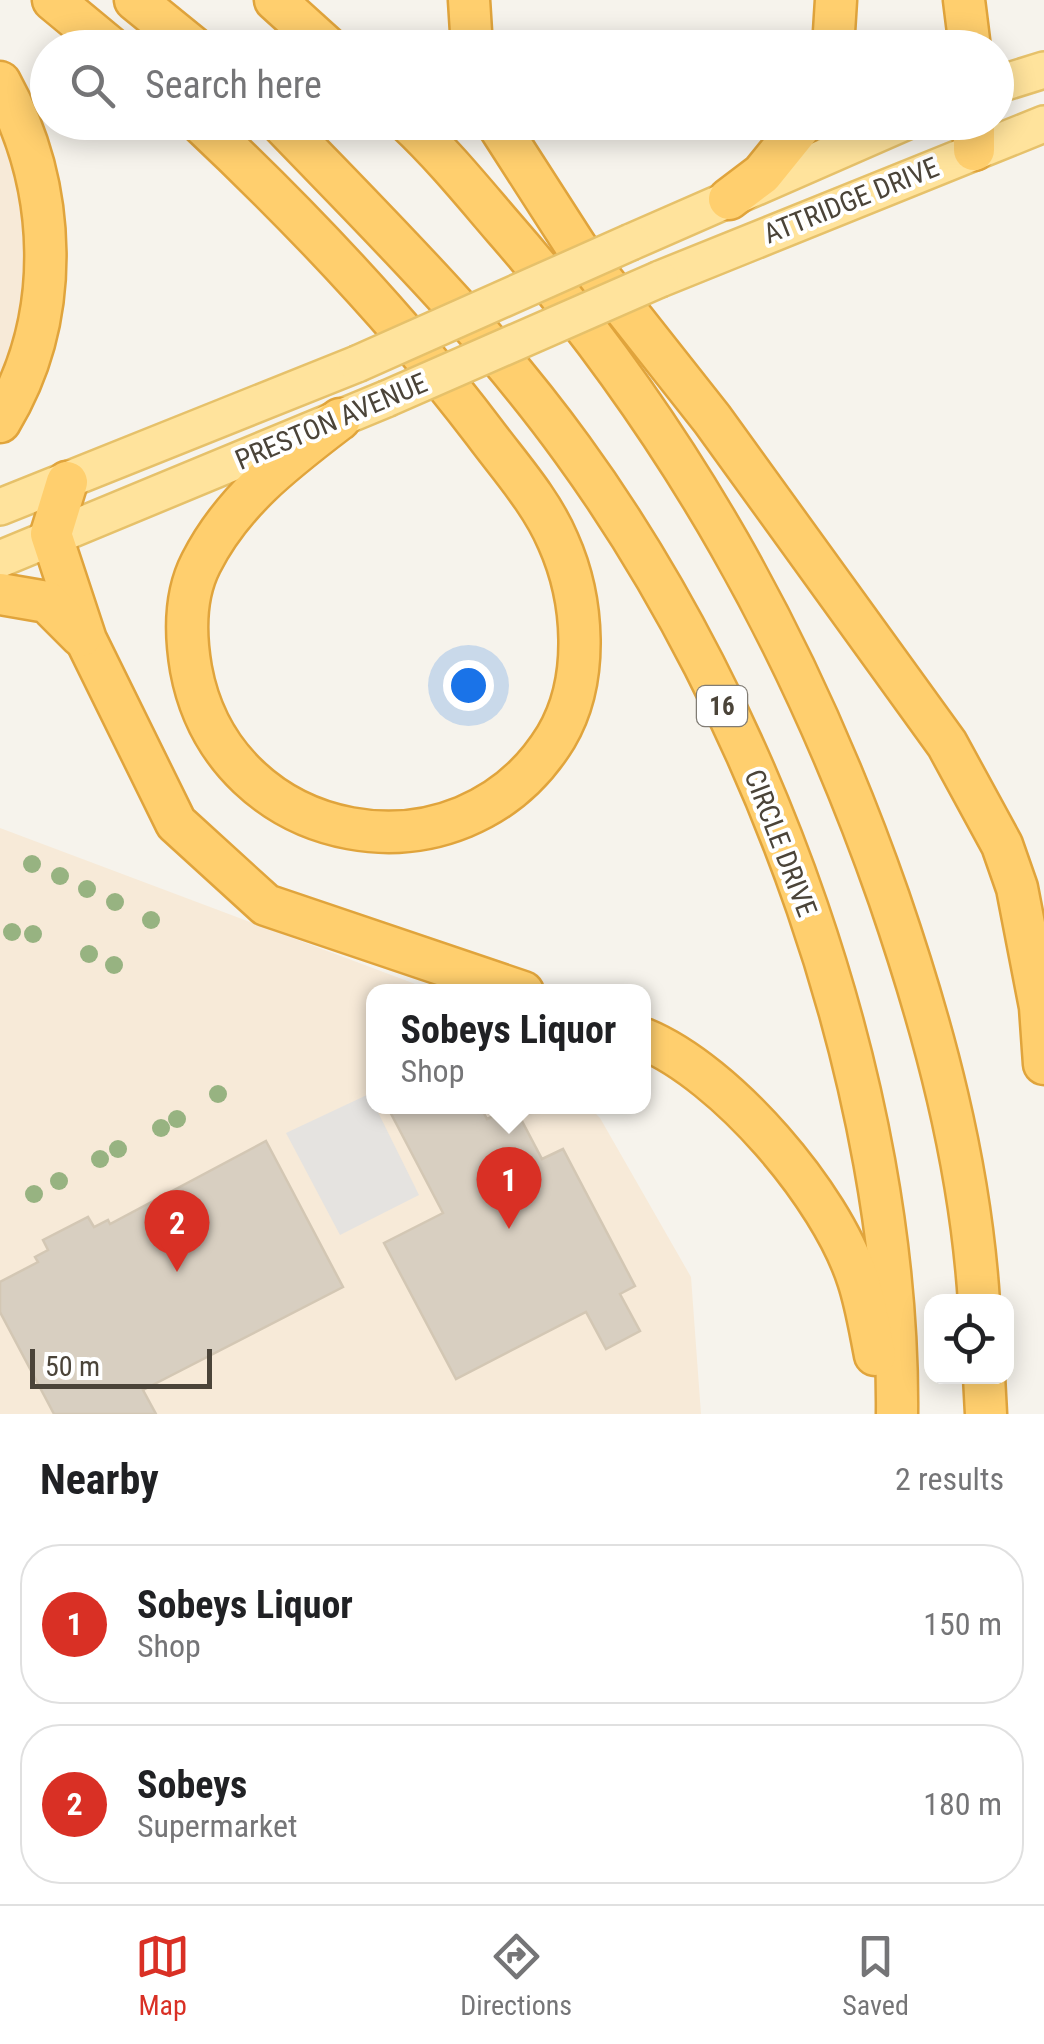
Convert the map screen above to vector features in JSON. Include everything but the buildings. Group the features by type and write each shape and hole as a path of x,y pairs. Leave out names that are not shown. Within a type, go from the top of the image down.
{"highway":[{"path":"53,0 89,30"},
{"path":"135,0 172,30"},
{"path":"275,0 308,30"},
{"path":"469,0 471,30"},
{"path":"834,30 836,0"},
{"path":"964,0 968,30"},
{"path":"0,82 32,156 46,243 34,337 24,373 0,422"},
{"path":"218,140 324,243 427,359 540,506 574,586 578,656 573,697 562,726 518,786 486,808 446,825 410,831 336,828 297,812 264,791 220,748 201,714 186,620 199,566 232,512 276,467 340,418"},
{"name":"CIRCLE DRIVE","path":"297,140 480,330 573,450 663,592 762,787 822,948 849,1048 886,1227 897,1414"},
{"path":"424,140 536,264 626,379 718,517 786,644 849,786 907,950 949,1090 978,1294"},
{"path":"508,140 577,248 712,420 947,744 1002,845 1017,888 1030,944 1044,1064"},
{"path":"730,199 773,162 790,140"},
{"path":"67,482 51,534 86,640 176,823 266,905 499,984"},
{"path":"0,594 47,602 86,640"},
{"path":"651,1043 706,1076 743,1108 803,1182 857,1277 884,1414"},
{"path":"984,1384 986,1414"}],"main road":[{"path":"1014,80 1044,70"},
{"name":"ATTRIDGE DRIVE","path":"1014,129 1044,124"},
{"name":"ATTRIDGE DRIVE","path":"632,242 864,140"},
{"name":"ATTRIDGE DRIVE","path":"660,279 965,140"},
{"name":"PRESTON AVENUE","path":"0,507 357,364 632,242"},
{"name":"PRESTON AVENUE","path":"0,558 386,399 660,279"}],"shaded area":[{"path":"0,97 39,268 0,408"},
{"path":"0,828 415,984 366,984 366,1114 596,1114 691,1277 701,1414 0,1414"},
{"path":"366,1095 366,1114 379,1114 419,1195 340,1235 286,1133"}],"place":[{"name":"Sobeys Liquor","path":"509,1229"},
{"name":"Sobeys","path":"177,1272"}]}
